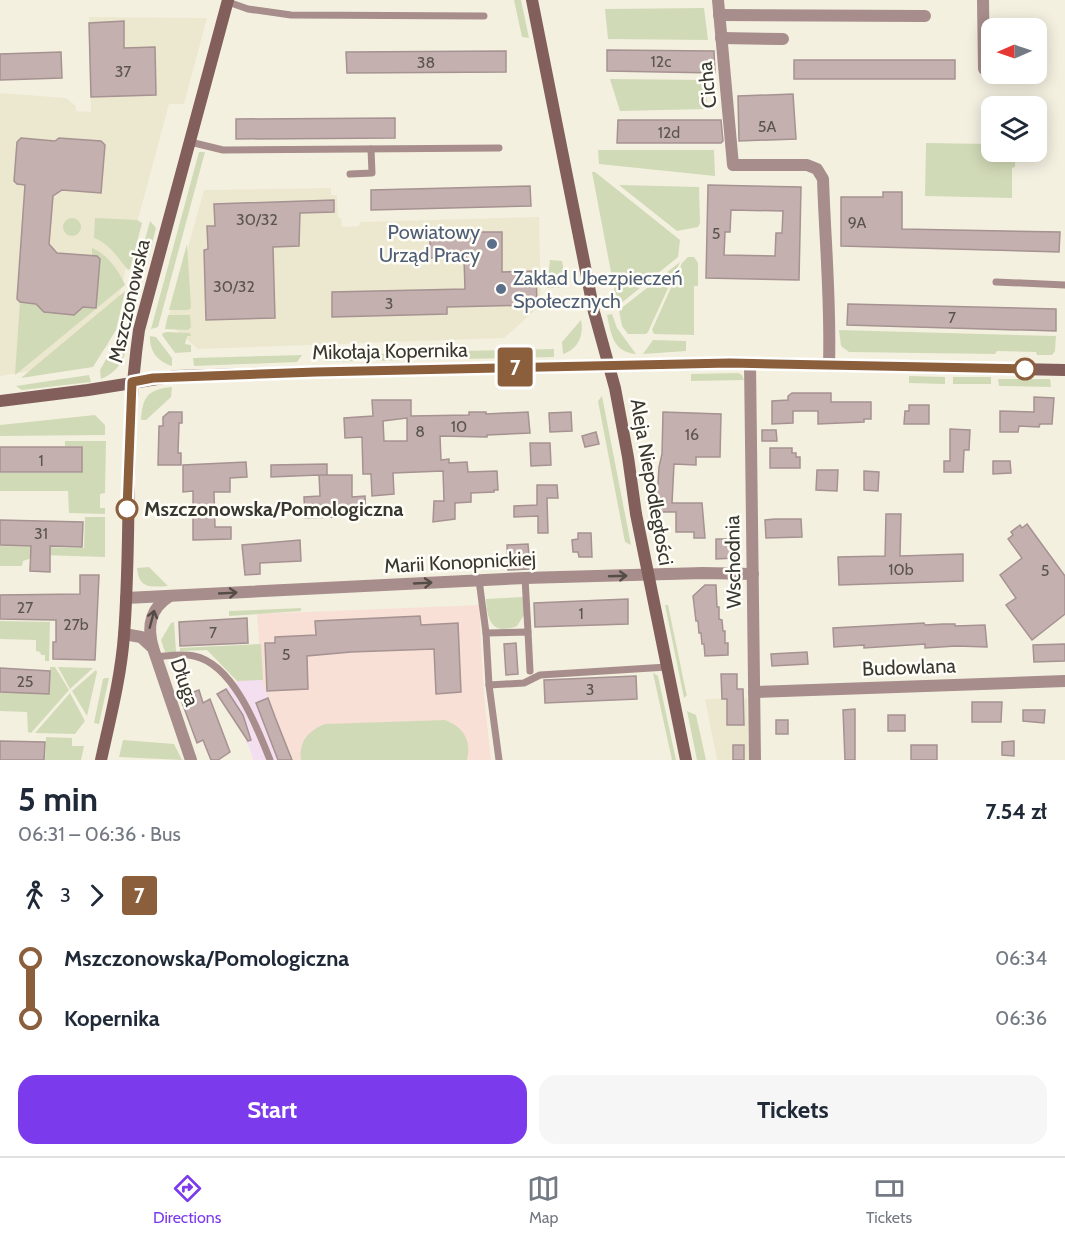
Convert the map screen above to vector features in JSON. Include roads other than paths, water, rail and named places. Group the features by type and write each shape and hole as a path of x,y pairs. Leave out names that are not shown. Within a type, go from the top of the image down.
{"street":[{"name":"Aleja Niepodległości","path":"532,0 594,312 615,388 636,514 686,760"},
{"name":"Cicha","path":"718,0 733,165 807,165 817,169 823,179 825,254 830,301 829,364"},
{"path":"983,0 983,18"},
{"name":"Mszczonowska","path":"100,760 119,675 124,634 132,382 144,311 228,1"},
{"path":"719,15 925,16"},
{"path":"721,38 783,39"},
{"name":"Mikołaja Kopernika","path":"0,401 184,376 750,363 1065,370"},
{"name":"Wschodnia","path":"750,363 755,760"},
{"name":"Marii Konopnickiej","path":"126,598 525,578 703,573 753,574"},
{"path":"155,653 150,634 151,618 158,605 170,596"},
{"name":"Długa","path":"124,634 141,638 155,653 189,755"},
{"name":"Budowlana","path":"754,692 1065,681"}],"lane":[{"path":"228,1 248,9 291,15 484,16"},
{"path":"190,142 223,150 499,148"},
{"path":"350,174 372,173 370,149"},
{"path":"996,282 1065,285"},
{"path":"525,578 530,671"},
{"path":"479,580 499,760"},
{"path":"486,633 528,632"},
{"path":"155,653 192,656 212,665 223,675 244,703 270,760"},
{"path":"489,685 524,683 540,675 667,667"}],"place":[{"name":"Powiatowy Urząd Pracy","path":"492,244"},
{"name":"Zakład Ubezpieczeń Społecznych","path":"501,289"},
{"name":"Mszczonowska/Pomologiczna","path":"127,509"}]}
